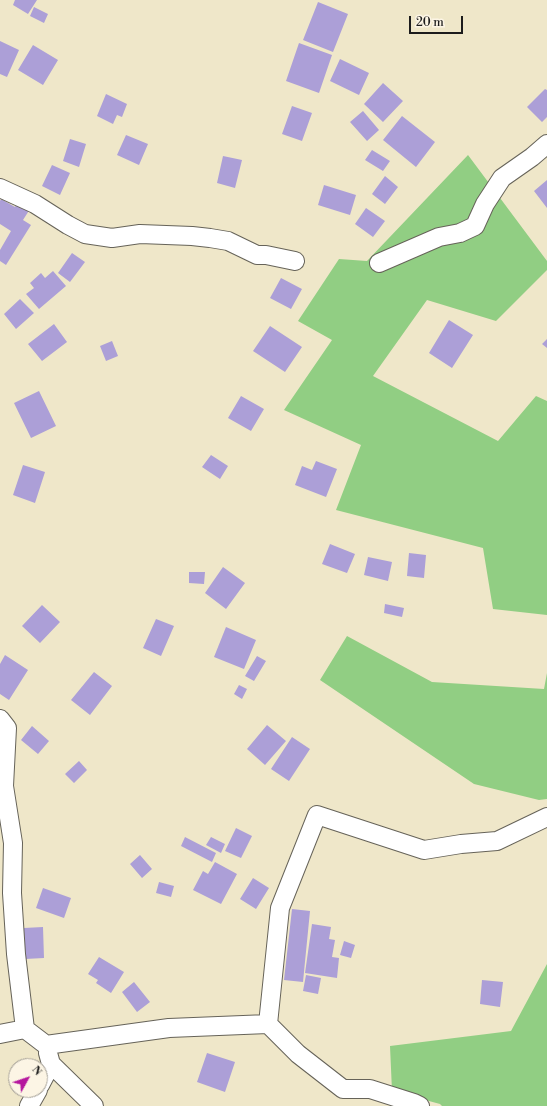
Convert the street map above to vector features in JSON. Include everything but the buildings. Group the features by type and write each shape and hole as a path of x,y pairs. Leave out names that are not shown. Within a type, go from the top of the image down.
{"street":[{"path":"379,263 439,237 460,233 475,226 502,178 532,157 547,144"},
{"path":"0,188 35,204 85,234 112,238 140,234 210,238 228,241 256,255 266,255 295,261"},
{"path":"0,719 7,728 4,786 13,843 12,893 16,954 25,1029 46,1045 51,1064 94,1106"},
{"path":"268,1024 280,908 317,815 424,850 461,844 497,841 547,817"},
{"path":"46,1045 169,1028 268,1024 298,1054 343,1089 370,1089 420,1106"},
{"path":"0,1034 25,1029"},
{"path":"48,1070 51,1064"}],"green space":[{"path":"468,155 547,261 547,270 496,321 427,300 373,376 498,441 536,396 547,401 547,615 493,609 483,548 336,510 361,445 284,410 332,340 298,321 339,259 367,261"},
{"path":"347,636 432,682 544,689 547,673 547,799 539,800 474,784 320,680"},
{"path":"547,964 547,1106 442,1106 440,1104 392,1091 390,1046 511,1031"}]}
